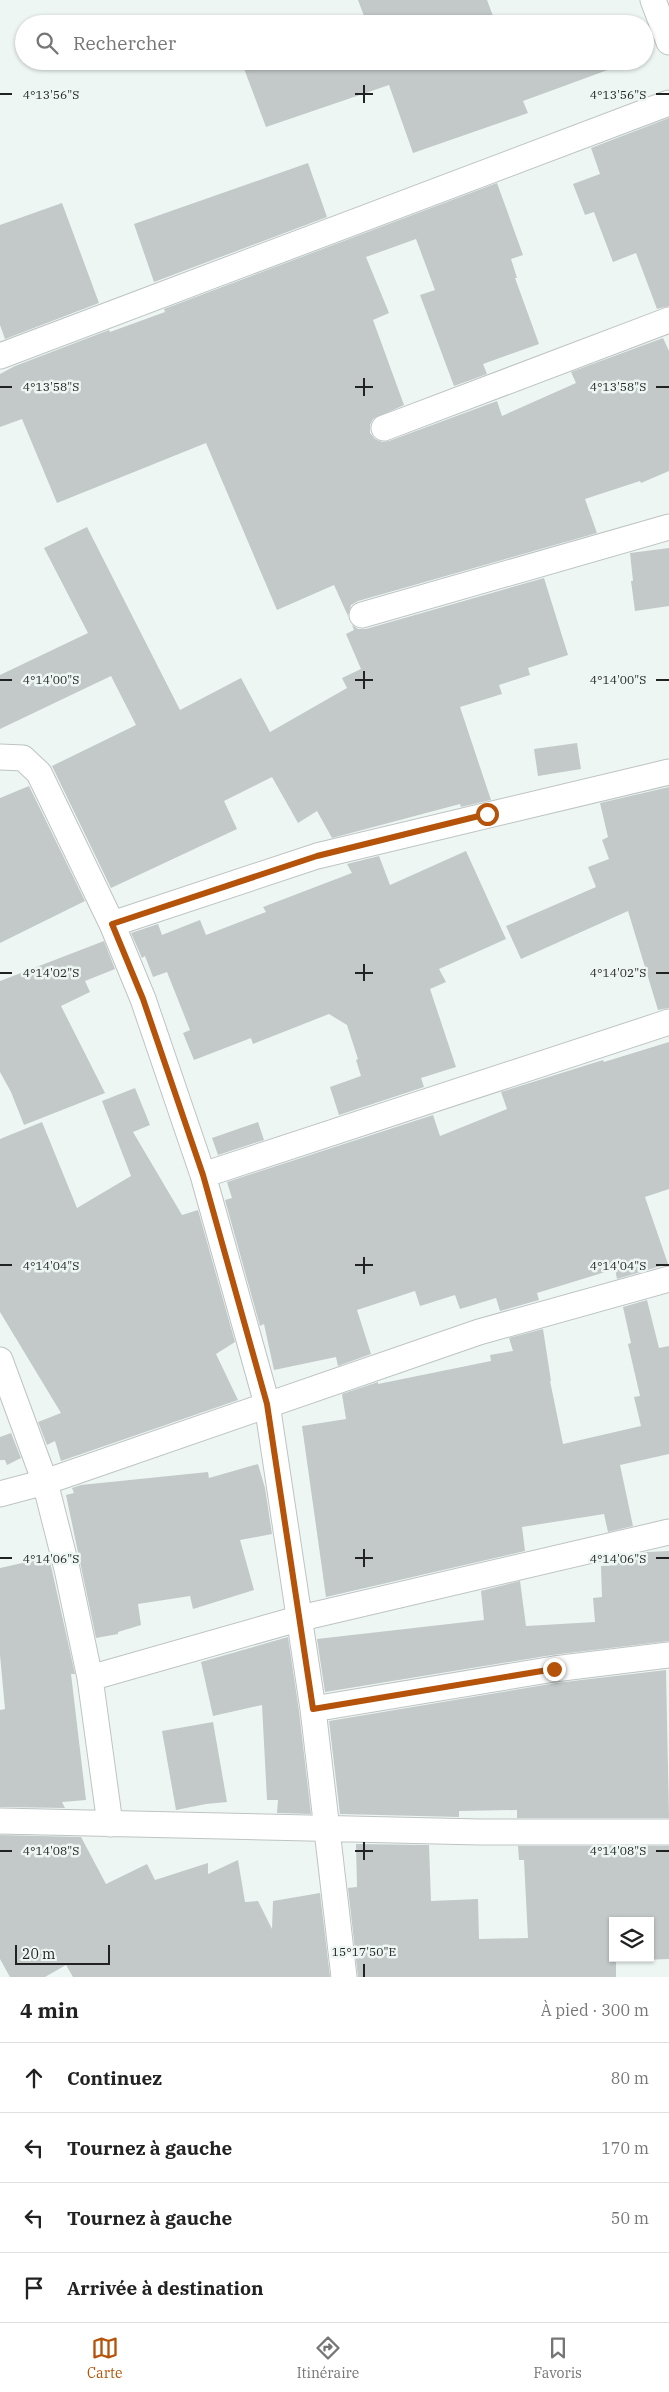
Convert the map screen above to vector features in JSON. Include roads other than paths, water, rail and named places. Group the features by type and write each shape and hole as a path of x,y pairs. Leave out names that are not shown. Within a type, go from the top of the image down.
{"street":[{"path":"653,0 669,42"},
{"path":"0,356 669,103"},
{"path":"384,428 669,320"},
{"path":"362,615 669,527"},
{"path":"0,757 23,758 39,773 112,924 143,999 203,1175 267,1404 313,1709 344,1977"},
{"path":"112,924 317,856 669,772"},
{"path":"203,1175 669,1022"},
{"path":"0,1494 45,1482 479,1332 669,1279"},
{"path":"0,1360 45,1482 90,1678 110,1824"},
{"path":"90,1678 300,1618 669,1532"},
{"path":"313,1709 554,1669 669,1656"},
{"path":"0,1821 328,1829 669,1832"}]}
